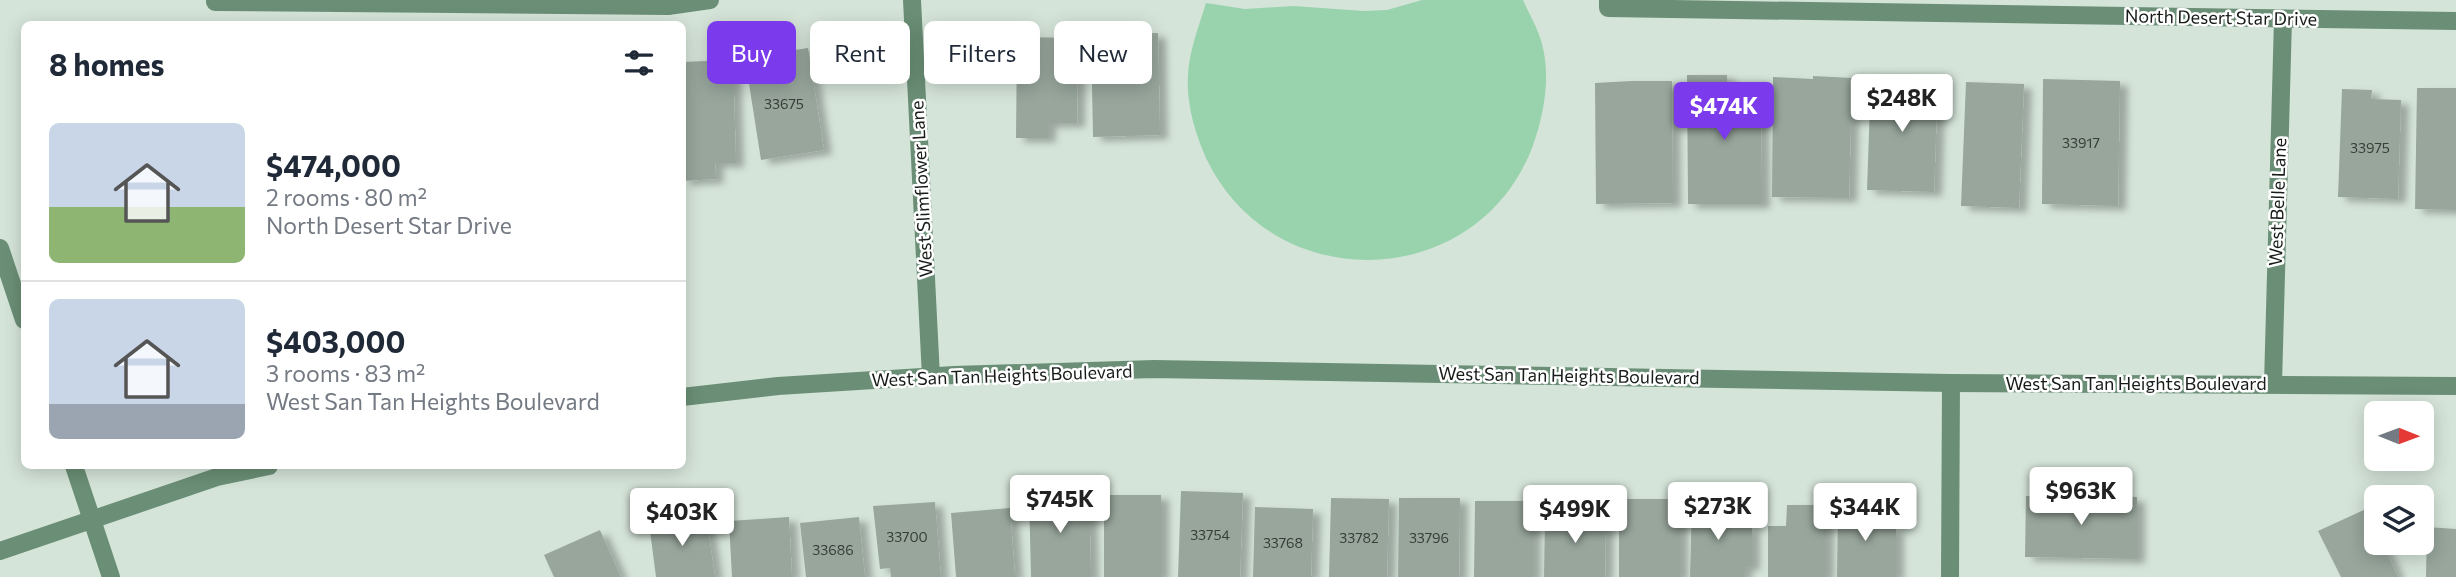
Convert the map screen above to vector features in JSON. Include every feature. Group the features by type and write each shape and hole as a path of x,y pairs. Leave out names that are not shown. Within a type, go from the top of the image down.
{"street":[{"path":"215,1 668,3 710,0"},
{"name":"West Slimflower Lane","path":"912,0 931,377"},
{"name":"North Desert Star Drive","path":"1608,4 2059,8 2283,19 2456,21"},
{"name":"West Belle Lane","path":"2273,384 2283,19"},
{"path":"0,248 21,311"},
{"name":"West San Tan Heights Boulevard","path":"686,397 778,386 1154,369 1951,383 2456,386"},
{"path":"1950,577 1951,383"},
{"path":"75,469 111,577"},
{"path":"0,551 217,477 255,469"}],"green space":[{"path":"1422,0 1523,0 1538,32 1546,70 1543,110 1532,148 1505,196 1467,230 1422,252 1373,260 1323,255 1277,236 1237,204 1206,158 1195,128 1188,96 1189,66 1206,3 1245,9 1293,6 1364,11 1387,10"}],"building":[{"path":"1152,33 1158,33 1160,135 1093,137 1092,84 1152,84"},
{"path":"1040,37 1054,38 1054,84 1077,84 1077,123 1048,123 1048,138 1016,138 1017,84 1040,84"},
{"path":"808,48 810,84 814,84 824,150 761,160 749,84 796,84 796,50"},
{"path":"707,61 707,84 734,84 736,163 715,163 716,179 686,181 686,62"},
{"path":"1687,75 1727,75 1727,86 1761,86 1762,204 1688,204"},
{"path":"1871,75 1938,77 1934,192 1867,190"},
{"path":"1813,76 1852,78 1849,198 1772,197 1773,77 1813,79"},
{"path":"2043,79 2120,81 2118,206 2042,204"},
{"path":"1672,81 1673,203 1596,204 1595,83"},
{"path":"1966,82 2024,84 2019,208 1961,206"},
{"path":"2417,88 2456,88 2456,210 2415,209"},
{"path":"2342,89 2372,90 2371,99 2401,100 2398,199 2338,197"},
{"path":"1181,491 1243,493 1240,577 1178,577"},
{"path":"1089,492 1091,577 1031,577 1029,493"},
{"path":"1104,495 1161,495 1161,577 1104,577"},
{"path":"2026,496 2137,497 2137,559 2025,557"},
{"path":"1331,498 1389,499 1387,577 1329,577"},
{"path":"1399,498 1460,498 1459,577 1398,577"},
{"path":"1619,499 1680,499 1680,577 1619,577"},
{"path":"1475,501 1533,501 1533,577 1474,577"},
{"path":"935,502 941,577 891,577 890,568 880,569 873,506"},
{"path":"1692,502 1733,503 1732,526 1752,527 1752,566 1744,566 1744,577 1690,577"},
{"path":"1787,505 1826,505 1826,577 1768,577 1768,526 1786,526"},
{"path":"1838,506 1883,506 1883,527 1896,528 1896,577 1837,577"},
{"path":"1255,507 1313,509 1311,577 1253,577"},
{"path":"1010,508 1015,577 956,577 951,513"},
{"path":"2364,510 2364,555 2388,555 2398,577 2341,577 2318,531"},
{"path":"1545,513 1606,514 1605,577 1544,577"},
{"path":"706,515 715,577 656,577 649,523"},
{"path":"789,517 792,577 732,577 729,521"},
{"path":"859,517 865,577 806,577 800,523"},
{"path":"2434,527 2456,529 2456,577 2426,577 2426,555 2434,555"},
{"path":"600,530 621,577 554,577 544,555"}]}
